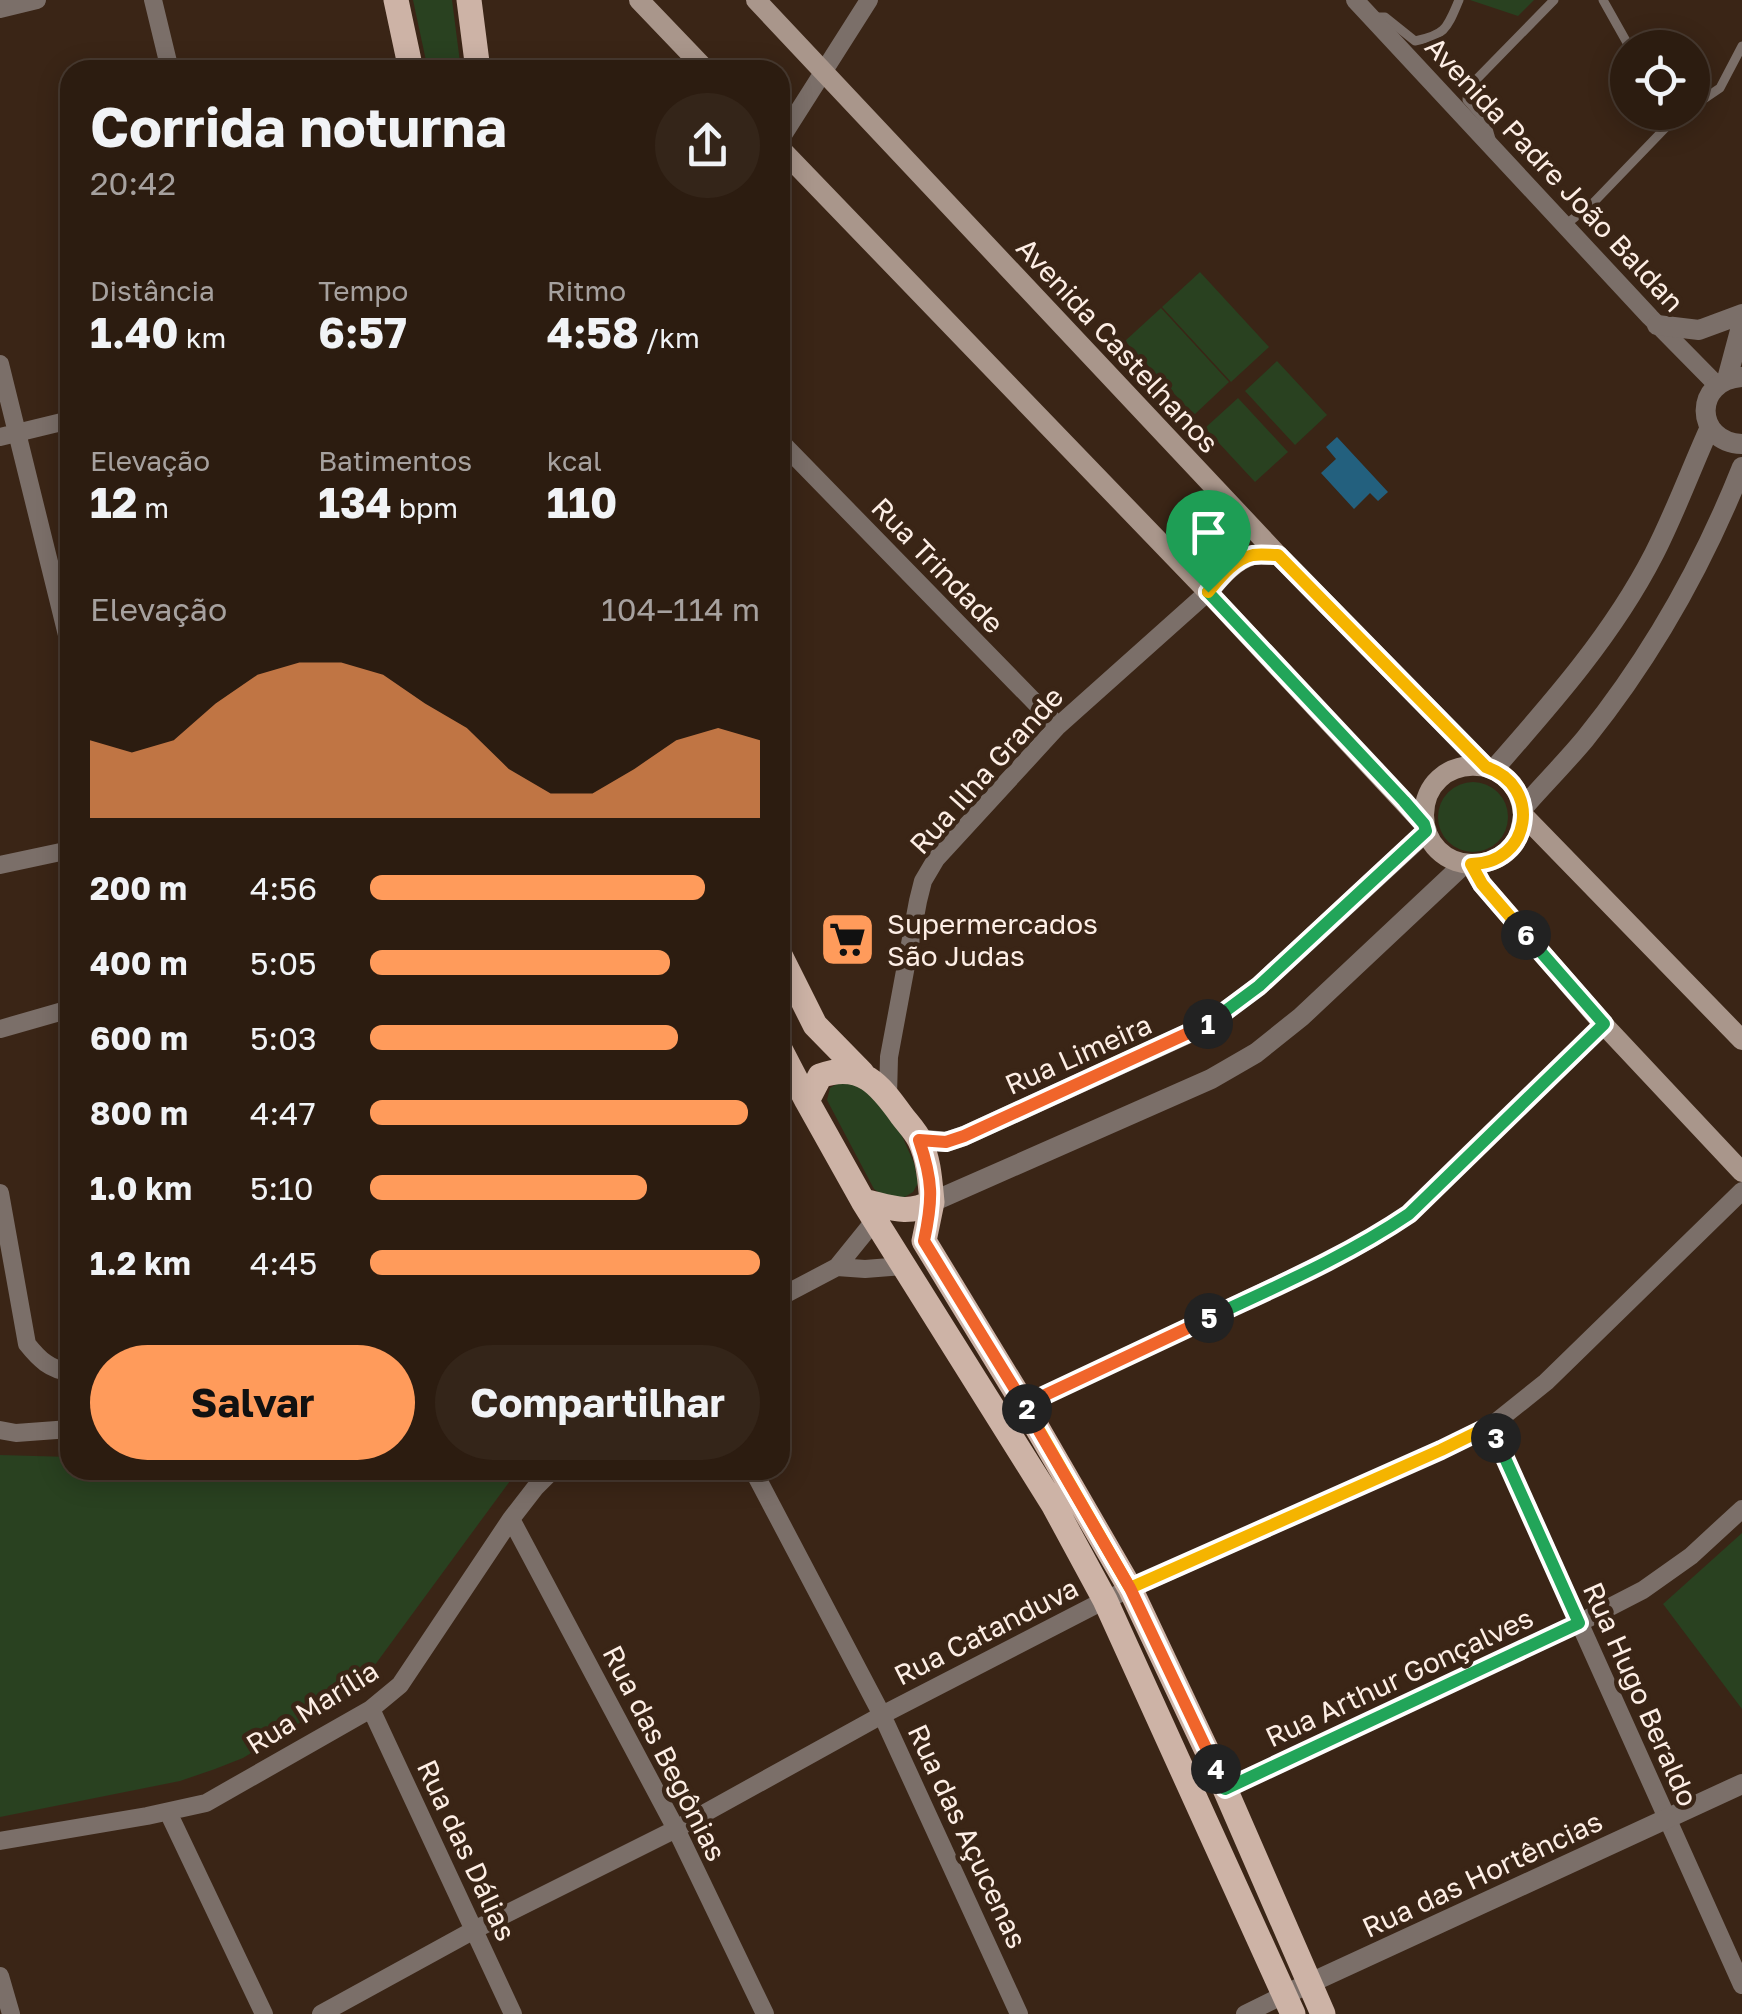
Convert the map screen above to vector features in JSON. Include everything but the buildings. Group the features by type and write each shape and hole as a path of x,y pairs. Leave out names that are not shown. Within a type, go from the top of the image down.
{"main road":[{"path":"396,0 408,60"},
{"path":"469,0 477,60"},
{"path":"639,0 696,60"},
{"name":"Avenida Castelhanos","path":"756,0 1278,555 1490,768 1514,785 1523,811 1742,1040"},
{"path":"790,158 1208,592 1425,828 1438,850 1450,859 1468,864 1492,861 1514,844 1521,830 1523,811"},
{"path":"1208,592 1243,560 1254,555 1278,555"},
{"path":"1425,828 1427,796 1444,774 1458,767 1490,768"},
{"path":"1468,864 1604,1024 1742,1172"},
{"path":"790,975 815,1025 888,1096 919,1140 929,1168 932,1202 924,1241 1130,1588 1225,1789 1323,2014"},
{"path":"790,1068 869,1211 1042,1487 1105,1600 1289,2004"},
{"path":"807,1101 820,1076 839,1069 862,1073"},
{"path":"869,1211 911,1212 932,1202"}],"street":[{"path":"0,9 37,0"},
{"path":"153,0 168,60"},
{"path":"790,125 869,0"},
{"name":"Avenida Padre João Baldan","path":"1354,0 1658,325 1729,380"},
{"path":"1658,325 1699,330 1742,314"},
{"path":"1742,322 1729,380 1707,400 1706,418 1721,439 1742,444"},
{"path":"0,364 8,435 60,613"},
{"path":"8,435 60,422"},
{"path":"1490,768 1545,712 1613,621 1654,554 1710,426"},
{"name":"Rua Trindade","path":"790,452 1058,726"},
{"path":"1523,811 1583,741 1642,661 1709,544 1742,467"},
{"name":"Rua Ilha Grande","path":"888,1096 889,1057 923,881 936,859 1058,726 1208,592"},
{"name":"Rua Limeira","path":"919,1140 946,1142 964,1136 1208,1025 1259,986 1425,828"},
{"path":"0,865 60,852"},
{"path":"932,1202 1211,1079 1256,1053 1301,1017 1468,864"},
{"path":"0,1029 60,1013"},
{"path":"1024,1405 1374,1238 1409,1214 1604,1024"},
{"name":"Rua Catanduva","path":"320,2014 1105,1600 1490,1426 1546,1382 1742,1191"},
{"path":"0,1193 27,1344 42,1362 60,1370"},
{"path":"837,1267 869,1211"},
{"path":"790,1292 837,1267 903,1266"},
{"name":"Rua Hugo Beraldo","path":"1490,1426 1742,1985"},
{"path":"0,1430 16,1433 60,1430"},
{"name":"Rua Marília","path":"0,1841 206,1803 371,1709 400,1685 511,1519 544,1480"},
{"name":"Rua das Açucenas","path":"758,1480 882,1715 1019,2014"},
{"name":"Rua Arthur Gonçalves","path":"1225,1789 1642,1590 1691,1556 1742,1509"},
{"name":"Rua das Begônias","path":"511,1519 676,1829 765,2014"},
{"name":"Rua das Dálias","path":"371,1709 512,2014"},
{"name":"Rua das Hortências","path":"1245,2014 1289,2004 1310,1984 1742,1784"},
{"path":"168,1812 264,2014"},
{"path":"0,1976 11,2014"}],"lane":[{"path":"1370,16 1386,17 1415,42 1436,37 1447,28 1459,0"},
{"path":"1495,153 1486,122 1467,100 1468,88 1554,0"},
{"path":"1603,0 1620,30"},
{"path":"1710,95 1720,88 1742,46"},
{"path":"1564,226 1594,202 1658,130"}],"green space":[{"path":"413,0 452,0 460,60 426,60"},
{"path":"1470,0 1534,0 1518,16"},
{"path":"1200,272 1269,347 1231,382 1162,307"},
{"path":"1161,308 1229,382 1194,415 1125,341"},
{"path":"1277,361 1327,415 1295,445 1245,391"},
{"path":"1238,398 1288,452 1255,482 1205,428"},
{"path":"1473,782 1498,792 1508,817 1498,842 1473,852 1448,842 1438,817 1448,792"},
{"path":"845,1079 858,1081 898,1127 914,1163 918,1183 913,1192 898,1201 874,1189 827,1100 830,1088"},
{"path":"0,1455 60,1457 60,1480 511,1480 369,1673 349,1692 243,1758 215,1769 180,1781 0,1817"},
{"path":"1742,1533 1742,1709 1663,1604"}],"water":[{"path":"1337,437 1388,492 1378,501 1370,493 1354,509 1321,473 1336,459 1326,447"}],"place":[{"name":"Supermercados São Judas","path":"848,939"}],"route":[{"path":"1208,592 1243,560 1254,555 1278,555 1486,767 1503,774 1514,785 1523,815 1514,844 1492,861 1471,864 1482,884 1604,1024 1409,1214 1374,1238 1024,1405 1130,1588 1225,1789 1579,1623 1490,1426 1130,1588 924,1241 932,1202 929,1168 919,1140 946,1142 964,1136 1208,1025 1259,986 1426,831 1404,801 1208,592"}]}
